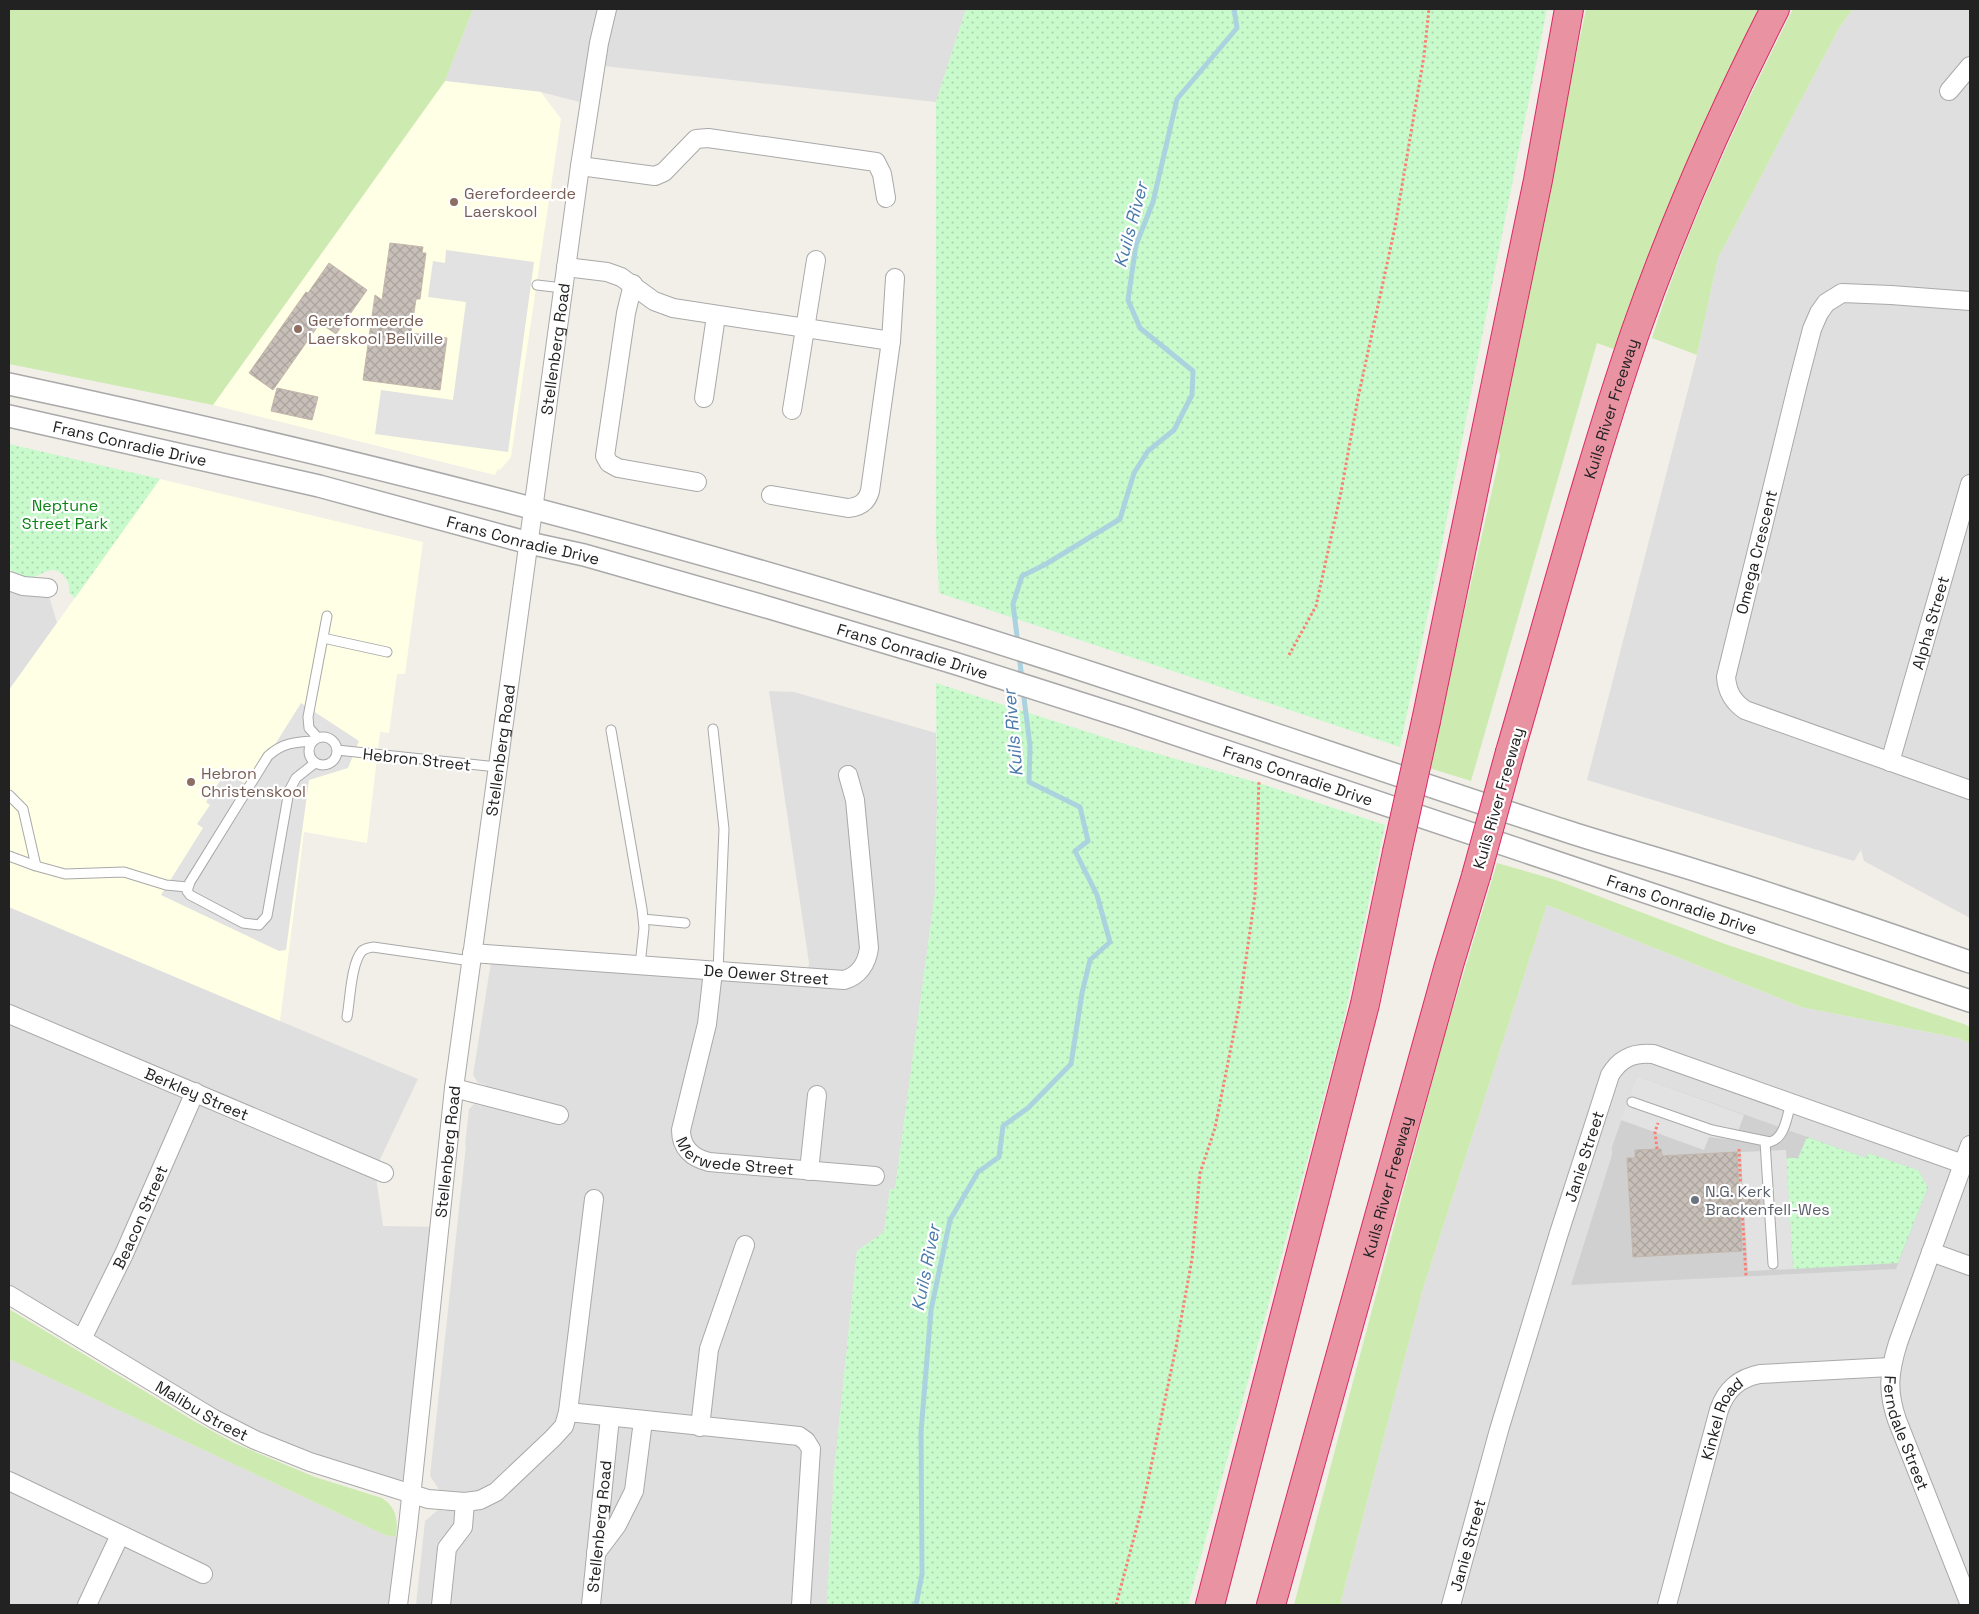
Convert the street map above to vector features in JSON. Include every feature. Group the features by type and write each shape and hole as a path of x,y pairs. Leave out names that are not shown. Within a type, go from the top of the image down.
{"highway":[{"path":"1210,1605 1365,1004 1426,721 1538,180 1569,9"},
{"name":"Kuils River Freeway","path":"1271,1605 1446,975 1476,876 1588,480 1636,332 1693,186 1730,102 1775,9"}],"street":[{"name":"Stellenberg Road","path":"398,1605 454,1088 471,957 580,166 599,43 607,9"},
{"path":"1949,91 1970,66"},
{"path":"580,166 653,177 664,172 696,139 708,138 876,162 882,174 886,198"},
{"path":"792,410 816,260"},
{"path":"566,266 621,276 658,303 716,316 891,341"},
{"path":"771,495 848,508 860,505 866,501 870,491 891,341 895,278"},
{"path":"633,284 626,313 605,456 609,464 618,468 697,482"},
{"name":"Omega Crescent","path":"1970,301 1891,294 1842,293 1826,304 1819,313 1812,329 1798,383 1726,677 1729,693 1744,710 1970,790"},
{"path":"704,398 716,316"},
{"name":"Frans Conradie Drive","path":"9,384 177,420 534,508 716,558 978,636 1575,834 1708,874 1970,962"},
{"name":"Frans Conradie Drive","path":"9,416 319,486 528,543 584,555 977,670 1970,1001"},
{"name":"Alpha Street","path":"1890,762 1970,484"},
{"path":"9,581 23,586 48,588"},
{"name":"De Oewer Street","path":"471,957 844,980 853,976 862,968 869,948 855,800 848,775"},
{"name":"Merwede Street","path":"715,971 707,1024 681,1130 684,1146 687,1150 696,1158 709,1162 875,1176"},
{"name":"Berkley Street","path":"9,1014 384,1173"},
{"name":"Janie Street","path":"1451,1605 1530,1326 1607,1084 1614,1068 1625,1058 1632,1055 1653,1054 1963,1164"},
{"path":"454,1088 559,1115"},
{"name":"Beacon Street","path":"82,1339 124,1254 194,1092"},
{"path":"809,1171 817,1094"},
{"name":"Ferndale Street","path":"1970,1144 1890,1366 1889,1382 1893,1409 1970,1605"},
{"path":"411,1494 428,1499 465,1502 488,1497 508,1482 565,1423 568,1412 594,1200"},
{"path":"700,1427 709,1349 745,1246"},
{"path":"1931,1252 1970,1266"},
{"name":"Malibu Street","path":"9,1294 214,1419 255,1440 310,1462 411,1494"},
{"name":"Kinkel Road","path":"1667,1605 1719,1410 1727,1391 1742,1379 1751,1376 1890,1366"},
{"path":"568,1412 799,1436 804,1439 810,1446 801,1605"},
{"name":"Stellenberg Road","path":"591,1605 610,1417"},
{"path":"596,1553 617,1525 634,1491 643,1421"},
{"path":"9,1481 203,1574"},
{"path":"441,1605 447,1548 463,1527 465,1502"},
{"path":"87,1605 120,1535"}],"lane":[{"path":"536,284 563,288"},
{"path":"316,740 309,728 308,717 328,616"},
{"path":"323,638 387,652"},
{"path":"713,729 724,829 715,971"},
{"path":"610,730 643,920 640,966"},
{"path":"330,739 335,744 337,750 333,761 327,764 315,763 296,778 289,791 268,916 265,920 259,925 243,923 190,895 187,887 268,756 290,742 330,739"},
{"path":"315,763 309,752 316,740"},
{"name":"Hebron Street","path":"337,750 497,768"},
{"path":"9,795 23,809 36,866"},
{"path":"9,856 58,873 76,875 124,872 166,885 187,887"},
{"path":"643,920 685,923"},
{"path":"347,1017 356,960 366,948 373,947 471,957"},
{"path":"1632,1102 1712,1130 1765,1142 1775,1141 1781,1134 1791,1103"},
{"path":"1765,1142 1773,1264"}],"path":[{"path":"1289,655 1316,606 1339,501 1358,398 1395,227 1424,56 1428,9"},
{"path":"1116,1605 1144,1500 1176,1347 1192,1259 1200,1173 1215,1128 1239,1007 1254,896 1259,782"},
{"path":"1657,1149 1655,1132 1662,1112"},
{"path":"1738,1135 1741,1194"},
{"path":"1742,1208 1746,1276"}],"shaded area":[{"path":"473,9 966,9 936,102 594,65 587,104 541,92 445,81"},
{"path":"1853,9 1970,9 1970,918 1864,861 1861,850 1854,861 1587,780 1697,355 1718,258 1839,28"},
{"name":"Gerefordeerde Laerskool","path":"445,81 541,92 561,119 511,457 500,470 498,469 495,475 213,405"},
{"path":"446,250 534,262 508,452 375,434 381,390 453,400 466,302 428,297 433,261 445,263"},
{"name":"Hebron Christenskool","path":"160,479 423,542 405,674 397,674 389,733 380,732 367,843 304,832 280,1021 9,907 9,690"},
{"path":"9,582 47,589 57,623 9,690"},
{"path":"769,691 794,692 936,733 935,893 895,1190 890,1189 884,1232 857,1251 834,1473 827,1605 416,1605 425,1521 438,1510 446,1511 449,1493 440,1491 430,1476 469,1109 474,1104 481,1106 486,1085 478,1083 473,1075 492,956 807,978 809,963"},
{"path":"301,703 359,741 348,768 309,780 286,950 279,951 161,895 203,828 197,824 210,805 206,802 226,772 249,786"},
{"path":"1547,905 1801,1007 1958,1038 1970,1043 1970,1605 1340,1605 1422,1292"},
{"path":"9,907 418,1079 375,1170 383,1226 439,1227 410,1495 302,1460 9,1296"},
{"path":"1637,1076 1866,1158 1868,1153 1918,1170 1928,1187 1896,1269 1571,1285 1612,1155 1612,1147"},
{"path":"1637,1076 1744,1115 1735,1140 1709,1137 1704,1150 1621,1120"},
{"path":"1786,1150 1793,1269 1748,1271 1744,1208 1765,1207 1764,1192 1743,1193 1741,1152"},
{"path":"9,1359 385,1535 406,1539 397,1605 9,1605"}],"green space":[{"path":"9,9 473,9 445,81 213,405 9,364"},
{"path":"966,9 1547,9 1438,565 1400,747 939,593 936,535 936,102"},
{"path":"1586,9 1759,9 1619,351 1597,343 1471,781 1429,768 1500,455 1494,442"},
{"path":"1793,9 1853,9 1839,28 1718,258 1697,355 1652,338 1682,253 1716,170"},
{"name":"Neptune Street Park","path":"9,444 160,479 75,598 69,593 66,579 58,571 49,570 32,578 27,578 9,569 9,551 12,546 9,544"},
{"path":"936,683 1131,746 1259,783 1385,825 1341,1034 1188,1605 827,1605 834,1473 857,1251 884,1232 890,1189 895,1189 935,893 937,807"},
{"path":"1497,863 1556,880 1725,944 1964,1024 1970,1027 1970,1043 1958,1038 1801,1007 1547,905 1422,1292 1340,1605 1294,1605 1443,1041"},
{"path":"1807,1137 1866,1158 1868,1153 1918,1170 1928,1187 1898,1263 1793,1269 1786,1158 1798,1158"},
{"path":"9,1309 194,1421 234,1443 315,1477 382,1498 394,1510 397,1525 396,1537 385,1535 9,1359"}],"building":[{"path":"390,243 423,247 422,253 426,253 420,299 416,299 411,333 447,338 440,390 363,380 375,295 382,300"},
{"name":"Gereformeerde Laerskool Bellville","path":"329,263 367,290 336,334 320,323 273,390 249,373 306,292 308,293"},
{"path":"277,388 318,397 312,420 271,411"},
{"name":"N.G. Kerk Brackenfell-Wes","path":"1661,1149 1662,1156 1737,1152 1739,1194 1759,1192 1760,1207 1740,1208 1742,1251 1633,1257 1627,1158 1635,1158 1635,1150"}],"waterway":[{"name":"Kuils River","path":"1018,644 1013,604 1022,576 1046,564 1120,519 1134,473 1148,451 1174,430 1192,395 1193,371 1140,328 1128,300 1136,245 1153,202 1177,99 1237,28 1234,9"},
{"name":"Kuils River","path":"1019,655 1022,679"},
{"name":"Kuils River","path":"916,1605 922,1574 921,1432 931,1310 950,1220 978,1172 999,1157 1003,1126 1028,1108 1071,1064 1082,993 1090,960 1110,942 1097,895 1075,851 1088,841 1080,807 1029,782 1030,746 1023,690"}],"place":[{"name":"Gerefordeerde Laerskool","path":"454,202"},
{"name":"Gereformeerde Laerskool Bellville","path":"298,329"},
{"name":"Hebron Christenskool","path":"191,782"},
{"name":"N.G. Kerk Brackenfell-Wes","path":"1695,1200"}]}
